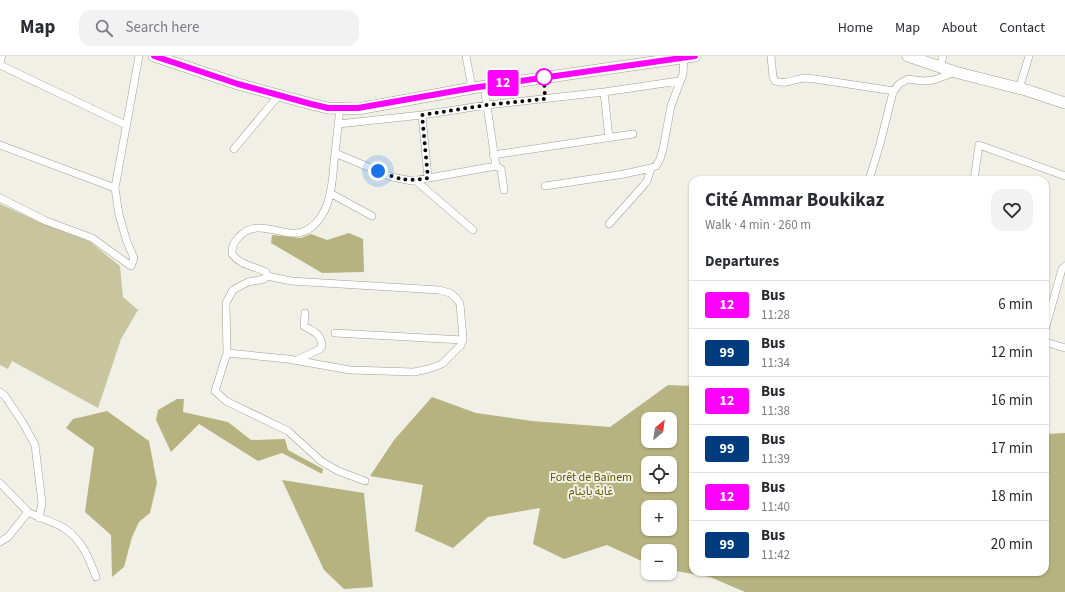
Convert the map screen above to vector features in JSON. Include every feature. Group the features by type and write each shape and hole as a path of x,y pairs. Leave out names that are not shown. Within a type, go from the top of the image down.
{"main road":[{"path":"154,56 238,84 311,104 340,108 358,108 652,59 689,57"},
{"path":"908,56 941,61 955,72 1019,88 1065,104"}],"street":[{"path":"2,56 0,63 126,125"},
{"path":"0,198 46,221 92,238 131,266 134,258 127,242 119,215 115,188 139,56"},
{"path":"466,56 472,88"},
{"path":"772,56 773,77 775,81 788,82 805,78 894,91"},
{"path":"1019,88 1029,56"},
{"path":"545,186 624,174 656,166 663,149 671,106 689,57"},
{"path":"870,176 894,91 904,80 934,80 955,72"},
{"path":"338,124 422,115 487,105 604,92 680,81"},
{"path":"484,86 493,155 496,166"},
{"path":"604,92 609,138"},
{"path":"234,149 279,95"},
{"path":"267,276 266,272 241,263 235,258 232,254 232,248 235,240 240,234 260,227 293,232 306,231 322,216 328,203 330,192 340,108"},
{"path":"422,115 428,178"},
{"path":"493,155 633,134"},
{"path":"0,145 115,188"},
{"path":"975,176 979,145 1065,176"},
{"path":"335,154 403,180 415,180 496,166 501,169 504,190"},
{"path":"609,224 647,181 651,168"},
{"path":"415,180 473,230"},
{"path":"330,192 372,216"},
{"path":"1049,315 1062,268 1065,266"},
{"path":"227,352 296,360 350,370 414,372 428,369 442,364 461,345 463,340 460,304 450,293 439,290 291,281 267,276 264,279 248,282 233,290 226,303 227,352 215,391 226,400 288,431 321,461 338,471 364,481"},
{"path":"296,360 320,349 322,346 319,335 304,326 305,313"},
{"path":"335,333 463,340"},
{"path":"1049,343 1065,348"},
{"path":"0,392 5,396 23,423 35,445 42,503 39,518"},
{"path":"0,482 28,512 64,528 74,536 86,552 96,577"},
{"path":"0,542 8,537 28,512"}],"shaded area":[{"path":"0,204 44,224 89,241 120,266 123,297 138,310 121,339 98,408 12,361 8,369 0,365"}],"green space":[{"path":"349,233 363,239 364,272 322,273 271,243 272,235 301,238 311,234 327,240"},
{"name":"Forêt de Baïnem غابة باينام","path":"668,385 689,386 689,573 677,571 677,544 641,544 641,561 607,545 564,559 533,544 540,508 488,517 453,548 415,531 423,485 370,476 394,440 432,397 476,413 532,421 610,427"},
{"path":"177,399 184,399 183,412 228,422 251,440 285,439 288,450 323,469 322,474 282,453 258,461 199,424 171,452 156,420 158,410"},
{"path":"107,411 149,441 157,483 150,513 139,522 132,537 124,567 112,577 111,535 85,512 94,448 66,428 73,419"},
{"name":"Forêt de Baïnem غابة باينام","path":"1065,433 1065,592 745,592 704,576 1049,576 1049,434"},
{"path":"282,480 364,493 373,587 344,589 324,570"}],"bus line":[{"name":"12","path":"154,56 238,84 311,104 328,108 358,108 543,77 695,56"}],"route":[{"path":"378,171 403,180 412,181 428,178 422,115 487,105 545,99 544,77"}]}
